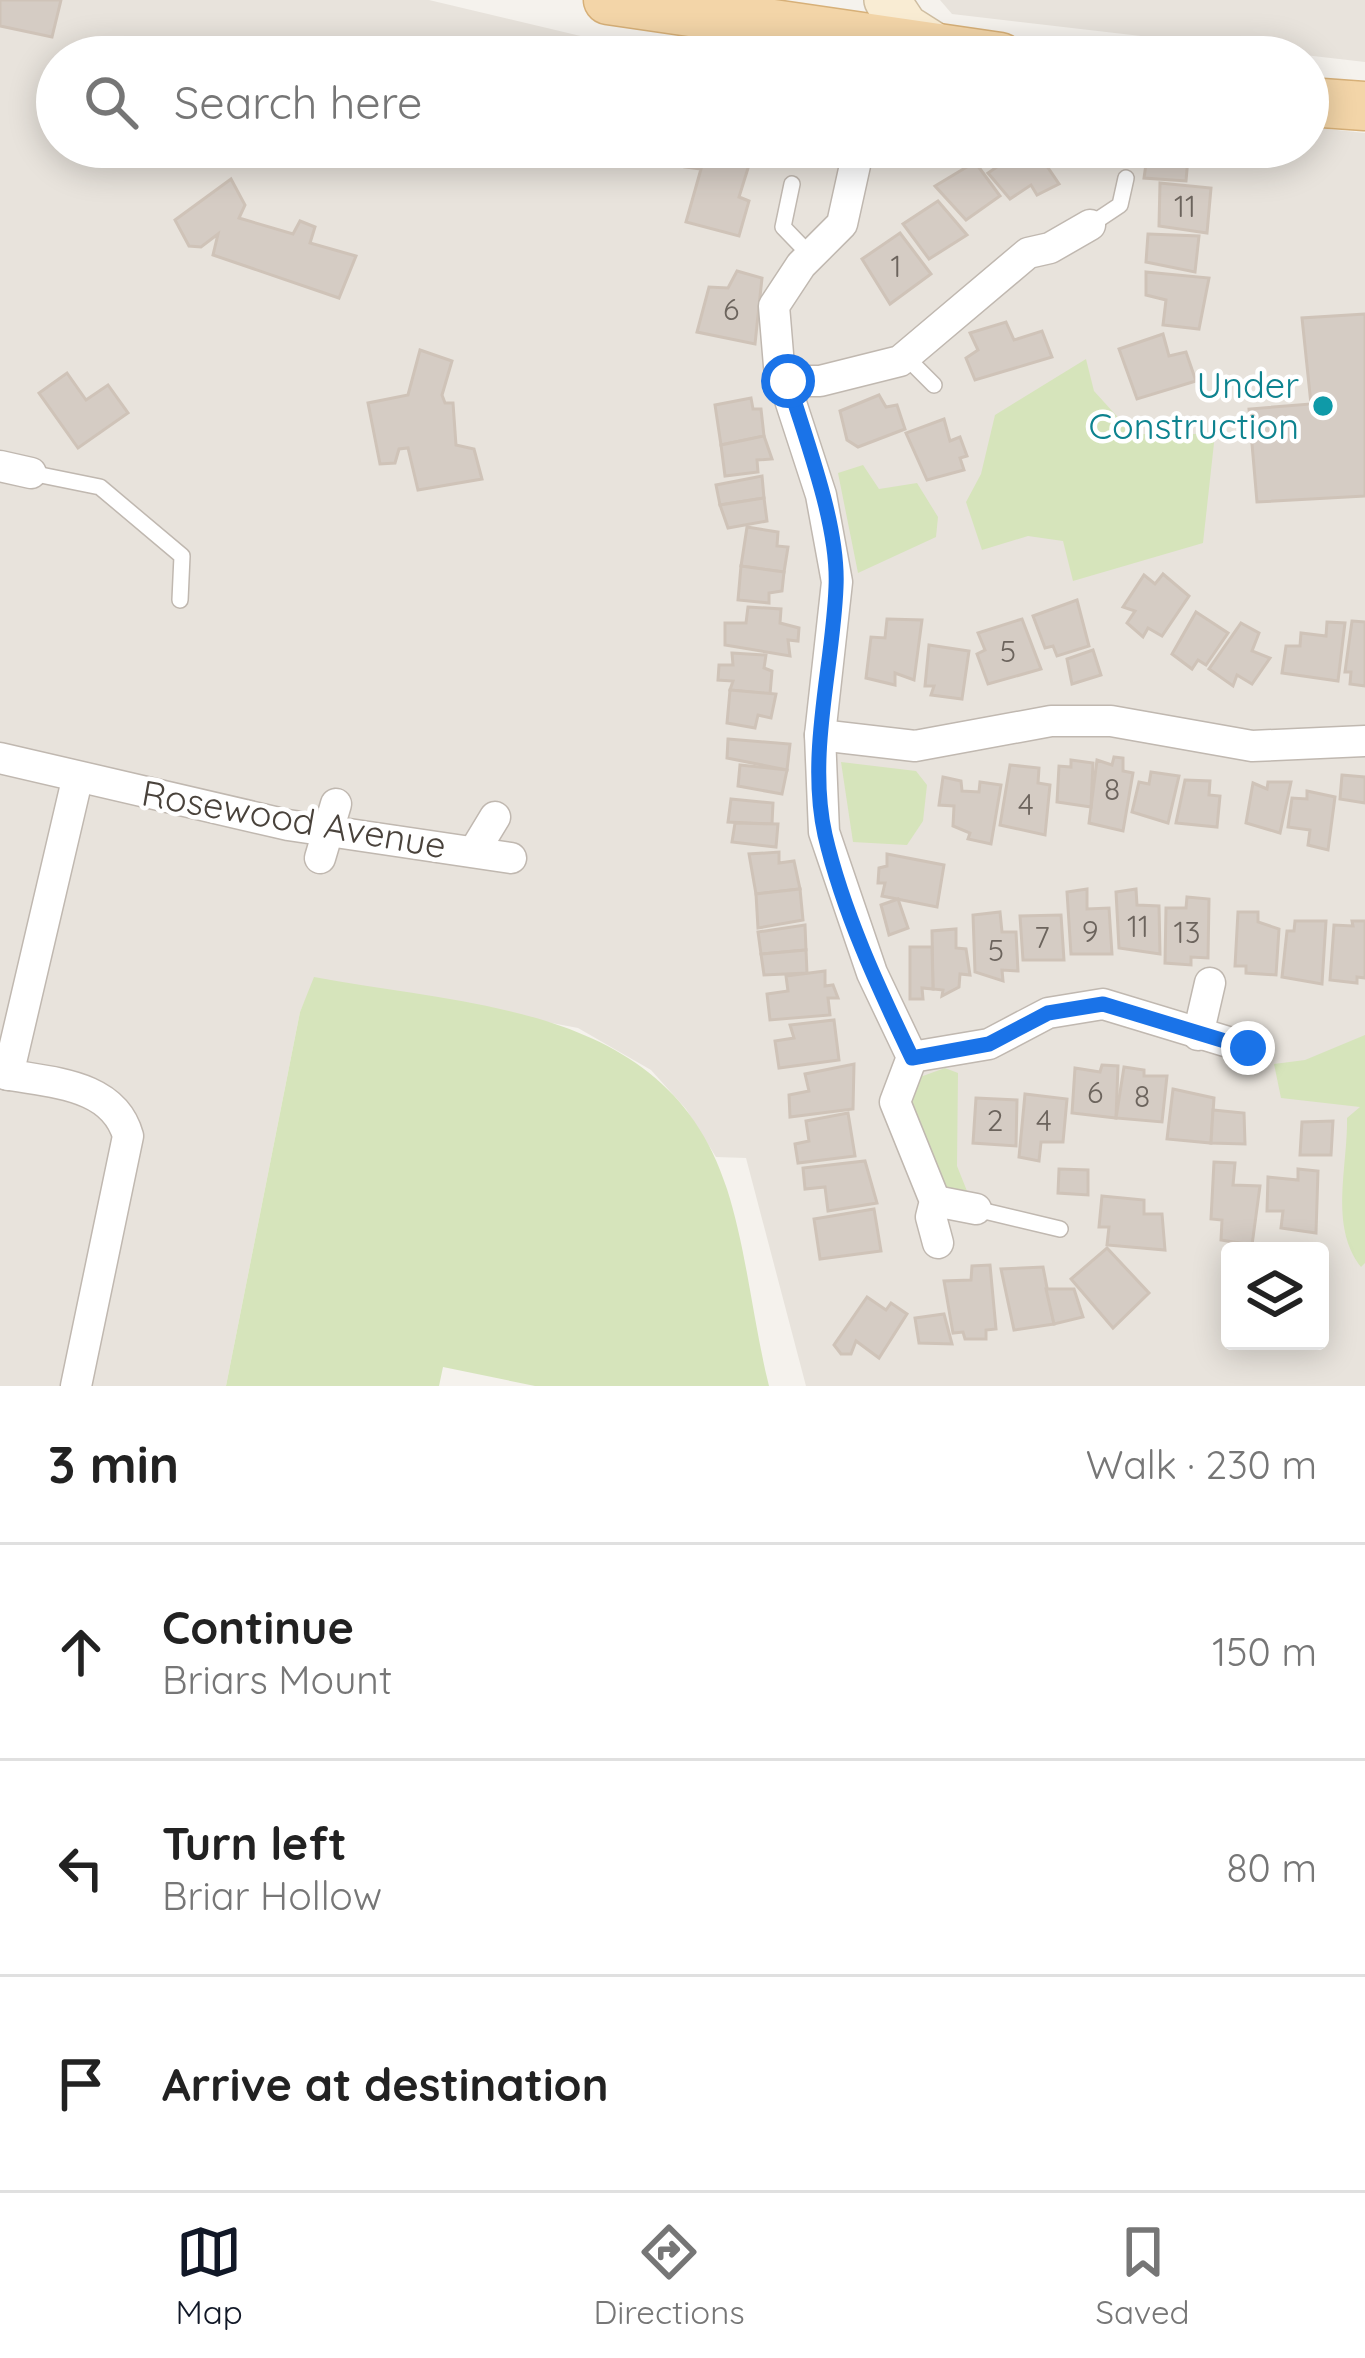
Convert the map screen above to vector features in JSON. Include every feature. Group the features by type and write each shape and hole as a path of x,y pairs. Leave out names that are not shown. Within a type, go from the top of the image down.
{"main road":[{"path":"582,0 682,36"},
{"path":"608,0 867,24 904,36"},
{"path":"1329,103 1365,106"}],"street":[{"path":"854,168 842,224 810,255 774,306 779,366 788,381 821,495 837,582 820,735 824,832 872,973 912,1058 895,1102 934,1201 938,1243"},
{"path":"788,381 820,381 905,356 1028,253 1052,258 1090,225"},
{"path":"0,466 31,473"},
{"path":"820,735 915,746 1051,721 1111,721 1252,746 1365,741"},
{"name":"Rosewood Avenue","path":"0,758 77,780 328,831 511,858"},
{"path":"76,1386 128,1136 122,1116 99,1095 4,1074 77,780"},
{"path":"475,850 494,817"},
{"path":"1198,1034 1210,982"},
{"path":"912,1058 989,1044 1048,1013 1103,1004 1248,1048"},
{"path":"934,1201 976,1209"}],"lane":[{"path":"1090,225 1120,205 1126,178"},
{"path":"791,184 776,232 810,255"},
{"path":"905,356 934,385"},
{"path":"31,473 100,487 182,556 180,600"},
{"path":"976,1209 1060,1229"}],"shaded area":[{"path":"0,0 429,0 581,36 36,36 36,168 1329,168 1329,129 1365,133 1365,1386 806,1386 746,1158 716,1157 686,1109 651,1070 578,1028 315,978 300,1012 226,1386 0,1386"},
{"path":"940,0 1365,0 1365,62 1329,58 1329,36 1141,36 952,14"}],"green space":[{"path":"1086,359 1094,391 1133,434 1215,434 1203,543 1073,581 1063,541 1028,536 982,550 966,502 981,474 995,415"},
{"path":"863,465 879,489 917,483 938,517 936,537 858,573 838,473"},
{"path":"841,762 916,771 927,785 923,821 907,845 853,842"},
{"path":"314,977 500,1009 559,1025 613,1049 660,1082 699,1128 727,1189 769,1386 535,1386 443,1367 439,1386 226,1386 300,1012"},
{"path":"1365,1035 1365,1263 1361,1267 1345,1233 1342,1195 1347,1118 1360,1107 1281,1098 1274,1064 1305,1060"},
{"path":"945,1068 958,1073 957,1166 969,1196 950,1195 907,1106 920,1077"}],"building":[{"path":"0,0 61,0 52,36 0,26"},
{"path":"693,168 748,168 739,197 749,201 739,236 686,222 701,169"},
{"path":"965,168 979,168 1000,196 966,220 935,186"},
{"path":"995,168 1048,168 1059,184 1037,195 1031,185 1010,199 988,173"},
{"path":"1145,168 1187,168 1186,181 1144,178"},
{"path":"231,179 245,205 239,218 293,234 300,221 315,227 310,243 356,256 339,298 213,255 218,234 201,247 189,246 175,220"},
{"path":"1160,183 1211,188 1207,233 1159,226"},
{"path":"938,201 967,235 929,259 903,224"},
{"path":"900,233 931,274 890,304 862,259"},
{"path":"1148,234 1199,236 1195,272 1146,262"},
{"path":"737,271 762,278 755,344 697,332 709,287 728,288"},
{"path":"1146,272 1209,278 1199,329 1163,325 1166,300 1146,295"},
{"name":"Under Construction","path":"1365,314 1365,496 1257,502 1249,409 1311,404 1302,318"},
{"path":"1006,322 1014,340 1042,331 1052,357 975,380 966,358 978,350 970,333"},
{"path":"1163,334 1169,356 1186,352 1196,381 1137,399 1119,349"},
{"path":"420,350 452,361 442,395 445,403 453,403 456,445 474,449 482,479 418,490 408,448 399,449 395,463 380,464 368,403 408,395"},
{"path":"67,373 86,400 108,385 128,413 78,448 39,393"},
{"path":"879,395 886,407 897,405 905,429 858,447 847,440 840,411"},
{"path":"751,398 753,409 761,409 764,436 721,445 715,405"},
{"path":"944,419 950,441 960,437 967,456 960,458 964,470 927,480 906,433"},
{"path":"764,436 772,459 757,460 758,472 725,476 721,445"},
{"path":"762,476 764,498 720,505 716,485"},
{"path":"764,498 767,521 728,528 720,505"},
{"path":"747,527 778,532 777,546 788,547 784,572 741,566"},
{"path":"741,566 784,572 782,591 769,593 769,603 738,600"},
{"path":"1163,574 1189,596 1162,636 1148,628 1143,637 1127,623 1135,611 1123,607 1144,575 1155,584"},
{"path":"1077,600 1089,646 1057,656 1053,646 1045,648 1033,616"},
{"path":"748,607 781,609 780,623 799,628 798,641 788,640 790,656 725,645 725,623 746,623"},
{"path":"1196,612 1228,633 1206,665 1198,660 1192,669 1172,654"},
{"path":"887,619 922,620 914,680 895,673 895,685 866,678 871,637 885,638"},
{"path":"1022,619 1041,669 988,684 977,654 985,650 978,633"},
{"path":"1352,621 1365,622 1365,686 1350,684 1351,672 1345,672"},
{"path":"1327,622 1345,623 1338,681 1282,673 1286,646 1300,646 1301,633 1326,636"},
{"path":"1241,623 1259,633 1252,651 1270,658 1252,684 1237,675 1233,686 1209,669"},
{"path":"929,645 969,651 962,699 931,695 934,686 925,686"},
{"path":"1093,650 1101,675 1072,684 1067,659"},
{"path":"732,653 766,655 764,668 772,671 770,694 730,690 733,681 718,680 719,665 733,665"},
{"path":"730,690 776,694 771,718 758,715 755,728 727,723"},
{"path":"728,739 790,744 787,770 727,758"},
{"path":"1114,757 1123,758 1123,771 1133,773 1123,831 1089,823 1097,760 1112,765"},
{"path":"1071,760 1093,763 1091,807 1057,802 1059,766 1071,767"},
{"path":"740,765 787,770 782,794 738,786"},
{"path":"1010,765 1039,768 1038,783 1050,785 1045,835 1000,825"},
{"path":"1151,772 1179,776 1168,823 1132,812 1139,782 1149,784"},
{"path":"1342,775 1365,777 1365,803 1340,799"},
{"path":"943,777 961,781 962,791 979,792 980,782 1001,785 991,844 968,839 970,833 953,826 954,806 939,805"},
{"path":"1185,780 1210,781 1209,795 1220,796 1217,827 1176,823"},
{"path":"1268,782 1291,782 1280,833 1246,823 1253,783 1267,789"},
{"path":"1307,791 1335,797 1328,850 1308,845 1310,830 1288,827 1292,798 1307,799"},
{"path":"731,799 773,803 772,824 728,822"},
{"path":"735,823 778,824 776,847 732,842"},
{"path":"779,852 779,863 794,861 800,889 756,894 749,854"},
{"path":"887,854 944,865 937,907 882,896 885,883 878,883 879,868 887,866"},
{"path":"800,889 803,920 758,928 756,894"},
{"path":"1087,889 1087,909 1109,908 1112,954 1071,954 1067,892"},
{"path":"1136,889 1137,905 1159,906 1160,954 1119,948 1116,892"},
{"path":"1187,897 1209,899 1208,958 1191,957 1191,965 1165,963 1166,908 1186,908"},
{"path":"898,899 908,928 889,935 881,905"},
{"path":"1000,912 1002,932 1016,932 1018,971 1002,970 1003,981 975,972 973,915"},
{"path":"1238,912 1258,912 1258,922 1279,929 1276,975 1246,973 1246,966 1235,966"},
{"path":"1061,915 1064,960 1023,960 1020,916"},
{"path":"1295,921 1326,921 1322,984 1282,977 1287,931 1294,931"},
{"path":"1352,921 1365,921 1365,978 1357,977 1357,983 1330,980 1334,925 1353,926"},
{"path":"805,925 806,950 761,954 758,932"},
{"path":"956,929 956,948 966,949 970,975 960,974 959,987 942,996 943,990 933,989 932,931"},
{"path":"910,947 932,947 933,989 922,988 923,999 910,999"},
{"path":"806,950 807,973 764,975 761,954"},
{"path":"825,971 825,986 833,985 838,998 828,998 830,1015 770,1020 767,994 788,991 786,976"},
{"path":"834,1020 839,1060 779,1068 775,1041 794,1038 790,1025"},
{"path":"854,1064 853,1109 790,1117 789,1095 809,1091 805,1074"},
{"path":"1102,1065 1118,1066 1116,1118 1072,1113 1075,1068 1100,1072"},
{"path":"1124,1067 1144,1070 1144,1076 1167,1076 1162,1122 1116,1118"},
{"path":"1173,1089 1214,1098 1211,1143 1167,1139"},
{"path":"1025,1094 1067,1099 1063,1142 1041,1142 1039,1161 1019,1157"},
{"path":"976,1098 1017,1100 1016,1146 973,1143"},
{"path":"1213,1110 1244,1113 1245,1144 1211,1143"},
{"path":"848,1113 855,1156 798,1163 795,1144 809,1141 806,1121"},
{"path":"1333,1121 1331,1155 1300,1155 1302,1122"},
{"path":"865,1161 877,1203 828,1211 825,1187 805,1189 803,1168"},
{"path":"1214,1162 1235,1163 1233,1185 1260,1186 1252,1242 1221,1240 1222,1220 1211,1219"},
{"path":"1059,1169 1088,1170 1088,1195 1058,1193"},
{"path":"1298,1169 1318,1171 1316,1233 1281,1228 1283,1211 1267,1211 1268,1177 1298,1180"},
{"path":"1102,1196 1144,1200 1144,1214 1162,1214 1165,1250 1107,1245 1109,1227 1099,1227"},
{"path":"874,1209 881,1251 820,1259 814,1219"},
{"path":"1107,1248 1149,1293 1113,1328 1071,1279"},
{"path":"990,1265 996,1329 986,1330 986,1339 965,1339 963,1332 953,1333 944,1281 971,1280 972,1266"},
{"path":"1043,1267 1054,1324 1014,1330 1001,1269"},
{"path":"1046,1289 1074,1289 1083,1317 1054,1324"},
{"path":"867,1297 886,1310 891,1303 907,1314 879,1358 856,1341 851,1354 841,1354 834,1345"},
{"path":"944,1314 952,1344 919,1343 915,1318"}],"place":[{"name":"Under Construction","path":"1323,406"}],"route":[{"path":"788,381 821,495 837,582 820,735 824,832 872,973 912,1058 989,1044 1048,1013 1103,1004 1248,1048"}]}
